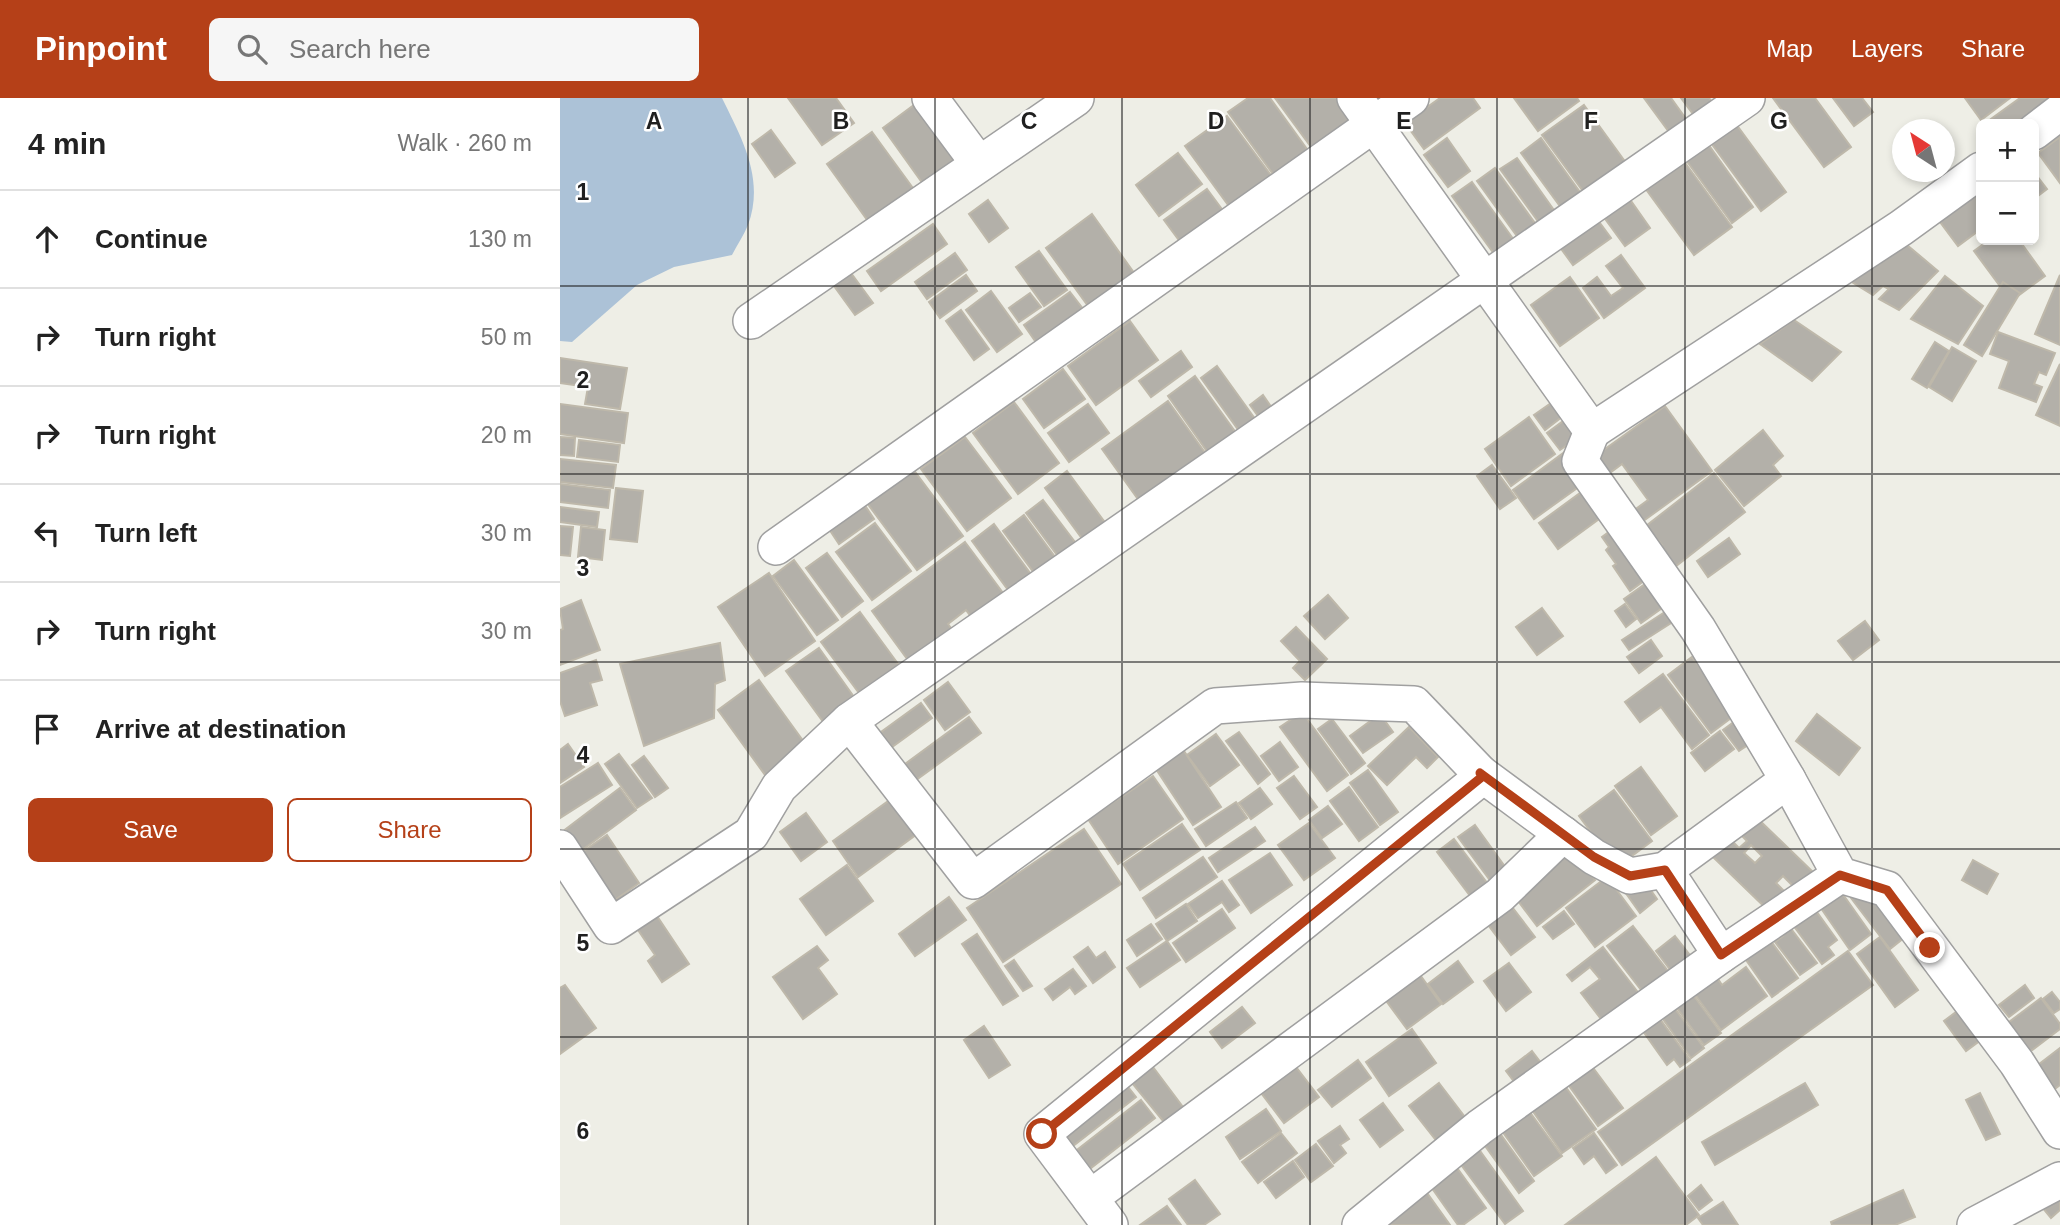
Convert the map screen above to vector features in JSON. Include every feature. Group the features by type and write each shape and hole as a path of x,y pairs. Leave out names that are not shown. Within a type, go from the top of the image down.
{"street":[{"path":"930,98 979,164"},
{"path":"751,321 1076,98"},
{"path":"776,547 1364,111 1411,98"},
{"path":"560,849 611,926 751,834 779,787 849,721 1747,98"},
{"path":"1364,111 1592,431"},
{"path":"2039,128 2060,112"},
{"path":"1976,174 1901,228 1592,431 1580,461 1698,629 1788,780 1840,875 1887,890 2017,1063 2060,1131"},
{"path":"849,721 973,881 1215,706 1302,700 1415,704 1480,773 1594,857 1630,876 1665,870 1788,780"},
{"path":"1480,773 1483,776 1042,1134 1100,1212 1500,895 1563,834"},
{"path":"1665,870 1721,955"},
{"path":"1360,1225 1480,1128 1721,955 1840,875"},
{"path":"1975,1225 2060,1180"}],"water":[{"path":"560,98 722,98 749,160 754,192 748,225 732,255 674,267 637,285 572,342 560,341"}],"building":[{"path":"788,98 836,98 854,123 822,145"},
{"path":"1248,98 1270,98 1312,156 1278,181 1228,112"},
{"path":"1275,98 1347,98 1364,121 1317,155"},
{"path":"1440,98 1473,98 1480,108 1424,149 1405,123"},
{"path":"1514,98 1577,98 1579,101 1538,131"},
{"path":"1644,98 1671,98 1689,123 1672,136"},
{"path":"1681,98 1709,98 1714,105 1696,118"},
{"path":"1773,98 1815,98 1851,147 1824,167"},
{"path":"1833,98 1862,98 1873,112 1854,126"},
{"path":"1965,98 2010,98 1982,119"},
{"path":"2020,98 2060,98 2033,119 1991,119"},
{"path":"922,99 966,159 926,188 883,128"},
{"path":"1584,105 1629,167 1588,198 1542,135"},
{"path":"1227,116 1276,182 1234,213 1185,146"},
{"path":"1736,124 1786,192 1761,211 1711,143"},
{"path":"771,130 795,163 775,177 752,144"},
{"path":"872,132 918,195 873,228 827,164"},
{"path":"2060,137 2060,183 2039,154"},
{"path":"1447,138 1470,171 1448,187 1424,155"},
{"path":"1541,138 1585,199 1565,213 1521,153"},
{"path":"1708,144 1753,207 1732,223 1686,160"},
{"path":"1178,153 1202,184 1159,216 1136,185"},
{"path":"1517,158 1556,213 1540,224 1500,169"},
{"path":"1683,160 1732,227 1694,255 1645,188"},
{"path":"1495,168 1540,230 1522,243 1477,181"},
{"path":"2039,179 2047,189 2039,195"},
{"path":"1472,182 1519,247 1500,262 1452,196"},
{"path":"1207,189 1227,216 1184,247 1164,220"},
{"path":"1976,189 1976,233 1958,246 1937,218"},
{"path":"1629,198 1650,228 1625,246 1603,216"},
{"path":"988,200 1008,228 989,242 969,214"},
{"path":"1092,214 1137,277 1091,310 1046,248"},
{"path":"1597,219 1611,238 1573,265 1559,246"},
{"path":"933,224 947,244 881,291 867,271"},
{"path":"1901,240 1938,271 1899,310 1879,299 1889,289 1883,286 1873,295 1850,281"},
{"path":"1982,245 2023,245 2045,276 2011,301 1974,251"},
{"path":"1039,251 1067,290 1044,306 1016,267"},
{"path":"955,253 967,270 927,299 915,282"},
{"path":"1621,255 1645,288 1604,318 1583,288 1597,277 1611,296 1623,288 1606,266"},
{"path":"851,273 873,303 855,315 834,286"},
{"path":"966,275 977,291 940,318 929,302"},
{"path":"2060,275 2060,345 2035,334"},
{"path":"1945,276 1983,306 1958,344 1911,319"},
{"path":"1570,277 1599,318 1560,346 1531,305"},
{"path":"2003,282 2020,293 1982,356 1964,345"},
{"path":"991,291 1022,334 997,352 966,310"},
{"path":"1070,292 1087,314 1040,348 1024,325"},
{"path":"1030,293 1041,307 1019,322 1009,308"},
{"path":"961,310 989,349 974,360 946,321"},
{"path":"1794,320 1841,352 1812,381 1760,344"},
{"path":"1130,321 1158,360 1096,405 1068,366"},
{"path":"1998,332 2055,353 2046,375 2039,372 2034,384 2042,387 2036,402 1999,388 2009,361 1990,354"},
{"path":"1935,342 1949,351 1927,388 1912,379"},
{"path":"1952,347 1976,361 1952,401 1929,387"},
{"path":"1181,351 1192,367 1151,397 1139,381"},
{"path":"560,358 627,368 620,409 585,404 588,387 560,383"},
{"path":"2060,364 2060,426 2036,415"},
{"path":"1217,366 1258,423 1242,435 1201,378"},
{"path":"1063,369 1085,399 1044,428 1023,399"},
{"path":"1195,376 1239,437 1211,457 1168,396"},
{"path":"1263,395 1274,411 1261,420 1250,405"},
{"path":"1557,399 1567,413 1545,430 1534,415"},
{"path":"1168,401 1211,461 1145,509 1102,449"},
{"path":"1014,402 1059,463 1018,494 973,433"},
{"path":"560,404 628,413 624,443 560,434"},
{"path":"1088,404 1109,433 1069,462 1048,433"},
{"path":"1665,406 1712,471 1642,522 1633,511 1648,500 1622,464 1607,475 1594,457"},
{"path":"1570,416 1583,434 1560,450 1547,433"},
{"path":"1529,417 1555,454 1511,486 1485,449"},
{"path":"1763,430 1783,456 1773,465 1781,476 1744,506 1715,470"},
{"path":"560,437 575,438 574,456 560,455"},
{"path":"965,437 1011,498 967,531 921,469"},
{"path":"579,440 620,445 618,462 577,457"},
{"path":"1566,451 1587,481 1534,519 1513,490"},
{"path":"560,459 616,465 613,488 560,482"},
{"path":"1492,465 1516,498 1500,509 1477,476"},
{"path":"913,469 963,536 917,570 867,503"},
{"path":"1067,471 1112,532 1089,548 1045,488"},
{"path":"1714,473 1745,512 1671,570 1656,550 1662,545 1646,526"},
{"path":"560,484 610,490 608,508 560,502"},
{"path":"1591,485 1610,511 1558,549 1539,523"},
{"path":"616,488 643,491 637,542 610,539"},
{"path":"1043,500 1081,550 1063,563 1026,513"},
{"path":"864,504 874,519 839,544 829,529"},
{"path":"560,507 599,512 597,527 560,522"},
{"path":"1024,515 1064,569 1043,585 1003,531"},
{"path":"875,523 911,571 872,600 836,552"},
{"path":"994,524 1036,581 1014,598 972,541"},
{"path":"560,526 573,527 570,556 560,555"},
{"path":"1617,526 1652,575 1630,591 1613,566 1616,564 1606,550 1609,547 1602,537"},
{"path":"581,527 605,530 602,560 578,557"},
{"path":"1729,538 1740,554 1708,577 1697,561"},
{"path":"965,542 1009,601 977,625 966,610 948,624 959,639 916,671 872,611"},
{"path":"827,553 863,601 842,617 806,568"},
{"path":"794,560 838,620 817,635 773,576"},
{"path":"769,573 815,641 765,676 718,607"},
{"path":"1655,577 1672,601 1641,623 1624,599"},
{"path":"1328,595 1348,618 1325,639 1304,616"},
{"path":"581,600 600,650 560,665 560,630 563,629 560,609"},
{"path":"1625,604 1636,619 1626,627 1615,611"},
{"path":"1674,606 1682,616 1629,650 1622,640"},
{"path":"1542,608 1563,636 1537,655 1516,627"},
{"path":"860,612 904,672 865,701 821,642"},
{"path":"1865,621 1879,640 1853,660 1838,641"},
{"path":"1296,627 1327,659 1305,680 1293,668 1300,661 1281,641"},
{"path":"1651,640 1662,656 1639,673 1627,657"},
{"path":"720,643 725,680 715,684 714,718 644,746 620,664"},
{"path":"819,648 859,704 827,727 786,671"},
{"path":"1692,657 1735,715 1711,733 1668,675"},
{"path":"596,660 602,680 590,683 597,705 565,716 560,701 560,673"},
{"path":"1663,674 1709,735 1692,749 1661,707 1640,722 1625,702"},
{"path":"759,680 809,749 768,779 718,710"},
{"path":"948,682 970,712 945,730 924,700"},
{"path":"921,703 932,718 892,747 881,732"},
{"path":"1302,712 1348,775 1327,791 1280,727"},
{"path":"1380,714 1393,732 1363,753 1350,736"},
{"path":"1817,714 1860,748 1839,775 1796,741"},
{"path":"969,717 981,733 916,780 905,764"},
{"path":"1332,719 1365,763 1351,774 1318,729"},
{"path":"1738,719 1754,741 1739,751 1723,730"},
{"path":"1409,727 1438,757 1427,768 1416,757 1387,785 1368,766"},
{"path":"1720,731 1734,749 1705,771 1691,753"},
{"path":"1239,732 1270,774 1258,784 1226,741"},
{"path":"1216,734 1239,765 1210,786 1187,755"},
{"path":"1280,742 1298,767 1279,781 1261,756"},
{"path":"568,744 584,767 560,783 560,750"},
{"path":"1182,748 1221,807 1193,825 1154,766"},
{"path":"619,754 652,798 637,808 605,764"},
{"path":"644,756 668,788 655,797 632,765"},
{"path":"598,763 612,785 560,818 560,787"},
{"path":"1641,767 1677,816 1651,835 1615,786"},
{"path":"1368,770 1398,812 1380,825 1350,783"},
{"path":"1153,776 1183,819 1118,864 1088,819"},
{"path":"1294,776 1317,807 1300,819 1277,788"},
{"path":"1349,787 1378,827 1359,841 1330,801"},
{"path":"620,788 636,810 578,853 562,832"},
{"path":"1260,788 1272,804 1251,819 1239,803"},
{"path":"1614,790 1652,841 1617,867 1579,816"},
{"path":"898,794 924,829 858,877 833,841"},
{"path":"1236,802 1247,818 1206,846 1195,829"},
{"path":"1328,806 1342,824 1322,838 1309,820"},
{"path":"806,813 827,842 801,861 780,832"},
{"path":"1754,815 1815,874 1798,891 1783,876 1776,883 1791,898 1774,916 1713,857 1731,840 1739,848 1747,841 1738,832","holes":["1751,845 1762,856 1755,863 1744,853"]},
{"path":"1309,823 1335,858 1304,880 1278,845"},
{"path":"1182,824 1200,850 1140,890 1123,864"},
{"path":"1475,825 1511,875 1495,887 1458,837"},
{"path":"1255,827 1265,841 1218,872 1209,858"},
{"path":"1084,829 1121,884 1003,962 967,908"},
{"path":"607,835 639,883 608,905 575,857"},
{"path":"1454,839 1491,888 1474,901 1437,852"},
{"path":"1570,848 1595,880 1537,926 1512,893"},
{"path":"1270,853 1292,885 1251,913 1229,880"},
{"path":"1203,857 1217,877 1156,918 1143,898"},
{"path":"1973,860 1998,874 1987,894 1962,880"},
{"path":"847,865 873,901 826,935 800,899"},
{"path":"1607,877 1636,916 1595,947 1566,908"},
{"path":"1643,879 1657,899 1640,913 1625,892"},
{"path":"1222,881 1239,905 1229,912 1222,902 1198,918 1188,904"},
{"path":"1837,886 1871,934 1850,950 1816,901"},
{"path":"1866,886 1905,937 1890,949 1851,898"},
{"path":"949,897 966,920 915,956 899,934"},
{"path":"1506,899 1535,937 1511,955 1482,917"},
{"path":"1809,901 1837,940 1828,947 1834,955 1822,964 1787,917"},
{"path":"1186,904 1197,921 1167,941 1156,924"},
{"path":"1222,909 1235,928 1186,962 1173,943"},
{"path":"1564,911 1574,924 1553,939 1543,927"},
{"path":"655,913 689,964 662,982 648,961 655,955 636,927"},
{"path":"1786,922 1817,963 1800,975 1775,942 1783,936 1777,928"},
{"path":"1151,924 1162,939 1137,956 1127,940"},
{"path":"1633,926 1675,980 1649,1000 1607,946"},
{"path":"1765,933 1798,978 1772,997 1744,957"},
{"path":"977,934 1018,996 1003,1005 962,944"},
{"path":"1675,936 1697,964 1678,980 1656,951"},
{"path":"1880,937 1918,990 1895,1007 1857,954"},
{"path":"1167,941 1180,960 1140,987 1127,968"},
{"path":"817,946 828,960 818,968 837,994 803,1019 773,977"},
{"path":"1088,947 1096,958 1105,952 1115,967 1093,983 1074,957"},
{"path":"1603,947 1647,1004 1611,1032 1581,993 1600,979 1590,967 1572,981 1567,975"},
{"path":"1848,951 1873,985 1622,1165 1598,1132"},
{"path":"1014,960 1032,986 1023,991 1005,966"},
{"path":"1458,961 1473,982 1443,1004 1428,984"},
{"path":"1509,963 1531,992 1506,1011 1484,981"},
{"path":"1746,967 1767,996 1721,1030 1691,989 1714,973 1722,985"},
{"path":"1073,969 1086,986 1075,994 1070,987 1053,1000 1045,989"},
{"path":"1418,972 1441,1004 1407,1029 1384,998"},
{"path":"565,985 596,1028 560,1054 560,988"},
{"path":"2025,985 2034,998 2009,1017 1999,1005"},
{"path":"1691,992 1721,1033 1704,1045 1674,1004"},
{"path":"2052,992 2060,1002 2060,1009 2054,1013 2043,999"},
{"path":"2041,998 2060,1024 2060,1029 2023,1057 2001,1028"},
{"path":"1673,1006 1704,1048 1691,1058 1660,1015"},
{"path":"1964,1006 1985,1037 1966,1051 1944,1021"},
{"path":"1242,1007 1255,1023 1222,1048 1210,1032"},
{"path":"1657,1015 1690,1060 1680,1067 1674,1059 1667,1065 1640,1027"},
{"path":"984,1026 1010,1065 989,1078 964,1040"},
{"path":"1412,1029 1436,1063 1389,1096 1366,1062"},
{"path":"2060,1048 2060,1085 2047,1095 2030,1071"},
{"path":"1532,1051 1548,1072 1522,1092 1506,1071"},
{"path":"1290,1059 1319,1097 1284,1123 1255,1085"},
{"path":"1358,1060 1371,1078 1332,1107 1318,1090"},
{"path":"1591,1065 1623,1108 1598,1126 1567,1083"},
{"path":"1153,1067 1183,1107 1164,1122 1132,1083"},
{"path":"1125,1083 1136,1097 1064,1153 1054,1139"},
{"path":"1439,1083 1468,1121 1439,1144 1409,1106"},
{"path":"1805,1083 1818,1105 1715,1165 1702,1142"},
{"path":"1565,1086 1596,1129 1562,1153 1532,1110"},
{"path":"1980,1093 2000,1134 1986,1140 1966,1100"},
{"path":"1141,1100 1155,1118 1082,1175 1068,1157"},
{"path":"1383,1103 1403,1130 1380,1147 1360,1120"},
{"path":"1266,1109 1281,1131 1240,1159 1226,1137"},
{"path":"1529,1111 1562,1156 1534,1176 1502,1131"},
{"path":"1340,1126 1349,1139 1340,1145 1346,1153 1334,1163 1318,1141"},
{"path":"1499,1132 1534,1181 1519,1193 1483,1143"},
{"path":"1281,1133 1297,1153 1258,1183 1242,1162"},
{"path":"1594,1133 1617,1165 1606,1173 1594,1156 1584,1164 1573,1148"},
{"path":"1316,1144 1333,1166 1311,1182 1295,1160"},
{"path":"1478,1148 1523,1211 1505,1224 1459,1162"},
{"path":"1656,1157 1699,1215 1686,1225 1565,1225"},
{"path":"1293,1161 1304,1177 1276,1198 1264,1182"},
{"path":"1455,1165 1486,1208 1463,1225 1458,1225 1429,1184"},
{"path":"1195,1180 1220,1214 1204,1225 1188,1225 1169,1199"},
{"path":"1701,1185 1712,1200 1699,1210 1688,1196"},
{"path":"2060,1185 2060,1210 2051,1218 2042,1207"},
{"path":"1425,1190 1450,1225 1379,1225"},
{"path":"1903,1190 1915,1217 1895,1225 1832,1225 1831,1222"},
{"path":"1723,1202 1738,1225 1703,1225 1698,1218"},
{"path":"1167,1206 1181,1225 1140,1225"}],"route":[{"path":"1042,1134 1483,776 1480,773 1594,857 1630,876 1665,870 1721,955 1840,875 1887,890 1930,948"}]}
